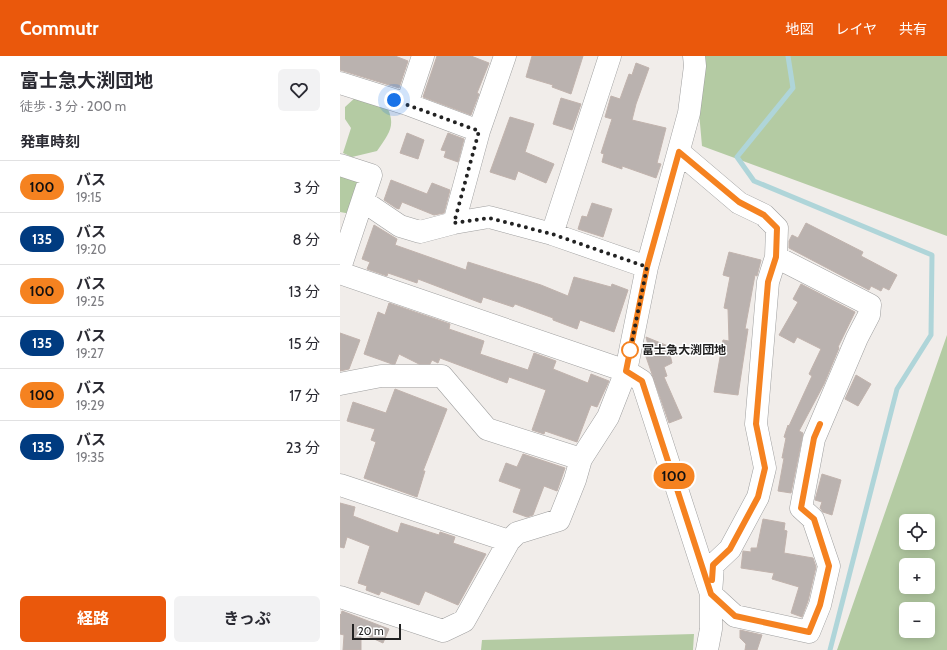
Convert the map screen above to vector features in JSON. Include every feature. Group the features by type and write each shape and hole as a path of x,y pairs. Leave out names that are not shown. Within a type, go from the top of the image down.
{"street":[{"path":"407,104 423,56"},
{"path":"454,223 479,131 505,56"},
{"path":"552,234 610,56"},
{"path":"340,597 443,631 464,620 509,541 517,532 559,520 575,480 581,459 608,417 626,371 647,267 692,100 695,66 694,56"},
{"path":"340,83 407,104 479,131"},
{"path":"679,152 739,202 764,215 777,228 776,257 768,282 756,424 765,468 758,497 730,549 713,565 711,629 707,650"},
{"path":"340,165 371,175 340,268"},
{"path":"363,201 400,226 420,232 454,223 489,218 552,234 647,267"},
{"path":"340,273 626,371 642,381 711,594 735,616 809,632 826,584 829,566 814,519 801,508 814,438 857,338 869,315 870,305 776,257"},
{"path":"340,384 381,376 442,376 487,429 581,459"},
{"path":"340,486 509,541"}],"green space":[{"path":"694,56 947,56 947,236 702,146"},
{"path":"357,96 385,103 391,117 391,123 385,139 377,151 352,157 343,153 351,128 345,119 345,107"},
{"path":"340,171 365,179 351,214 340,212"},
{"path":"947,335 947,650 837,650"},
{"path":"694,634 693,650 481,650 482,640"}],"building":[{"path":"340,56 395,56 408,61 399,88 340,70"},
{"path":"437,56 471,56 489,63 477,93 479,94 471,115 423,97"},
{"path":"532,56 583,56 571,94 552,87 553,85 526,77"},
{"path":"636,63 649,68 632,120 666,128 657,163 661,164 656,178 622,166 622,169 602,162 604,154 601,153 612,119 605,117 611,96 620,99 629,74 632,75"},
{"path":"561,98 581,104 572,130 553,124"},
{"path":"510,117 534,124 525,152 554,164 546,183 518,171 515,180 490,172"},
{"path":"407,133 424,140 418,159 400,153"},
{"path":"448,133 464,139 458,162 444,157 446,151 441,150"},
{"path":"391,180 427,194 432,183 450,190 444,213 434,215 402,202 399,209 396,208 384,200"},
{"path":"592,203 612,209 603,237 578,229 582,216 587,217"},
{"path":"806,223 863,252 861,256 897,275 889,290 883,287 881,291 871,286 869,290 789,248 789,241 792,235 798,238"},
{"path":"374,225 397,239 395,245 466,270 468,262 541,285 568,296 574,277 611,287 612,284 628,290 614,332 580,320 577,329 553,320 553,318 515,304 513,307 483,297 481,303 418,279 417,283 388,273 387,276 367,269 370,262 362,259"},
{"path":"729,252 761,260 757,276 755,275 745,329 748,329 738,395 714,392 723,340 729,341 728,309 724,308 730,277 723,275"},
{"path":"801,284 855,312 838,347 839,348 824,384 799,431 803,433 791,493 778,491 784,458 782,458 786,438 784,437 788,425 789,426 812,376 809,374 821,349 797,337 794,343 779,335 798,302 793,299"},
{"path":"389,303 450,324 449,329 484,341 480,354 528,370 534,353 556,361 553,369 588,383 591,374 609,381 597,407 591,405 577,442 545,431 544,434 532,430 546,390 509,377 507,383 440,358 438,363 432,360 430,364 419,364 399,354 395,364 392,364 364,354 378,312 385,315"},
{"path":"340,333 360,340 349,369 340,371"},
{"path":"646,337 668,346 672,363 664,367 667,376 664,377 682,418 669,423 644,351 649,349"},
{"path":"856,375 871,384 858,406 845,399"},
{"path":"395,389 447,409 423,471 425,471 417,497 364,478 376,442 371,440 375,429 347,421 353,402 386,413"},
{"path":"523,454 565,468 557,491 544,486 533,515 527,517 513,512 521,489 499,481 506,463 517,467"},
{"path":"822,474 841,480 832,515 823,512 820,508 822,502 815,500"},
{"path":"340,503 355,507 353,516 398,533 401,523 439,535 440,532 455,537 453,543 486,554 458,605 425,591 419,605 381,591 379,595 366,590 367,586 358,583 370,546 347,537 344,548 340,547"},
{"path":"763,519 785,523 784,530 787,531 784,553 813,558 816,567 808,601 802,617 791,613 799,587 772,579 774,573 741,568 743,551 751,552 751,548 757,548"},
{"path":"342,611 389,629 383,643 361,633 361,650 343,650 344,635 340,634 340,614 341,615"},
{"path":"740,630 762,635 757,650 745,650 746,644 740,638"}],"waterway":[{"path":"788,56 793,88 737,157 754,181 932,255 931,335 897,389 830,650"}],"bus line":[{"name":"100","path":"712,580 713,565 730,549 758,497 765,468 756,424 768,282 776,257 777,228 764,215 739,202 679,152 647,267 626,371 642,381 672,469 711,594 735,616 809,632 820,605 829,566 814,519 801,508 814,438 820,424"}],"place":[{"name":"富士急大渕団地","path":"630,350"}],"route":[{"path":"394,100 479,131 454,223 489,218 552,234 647,267 629,356 630,350"}]}
